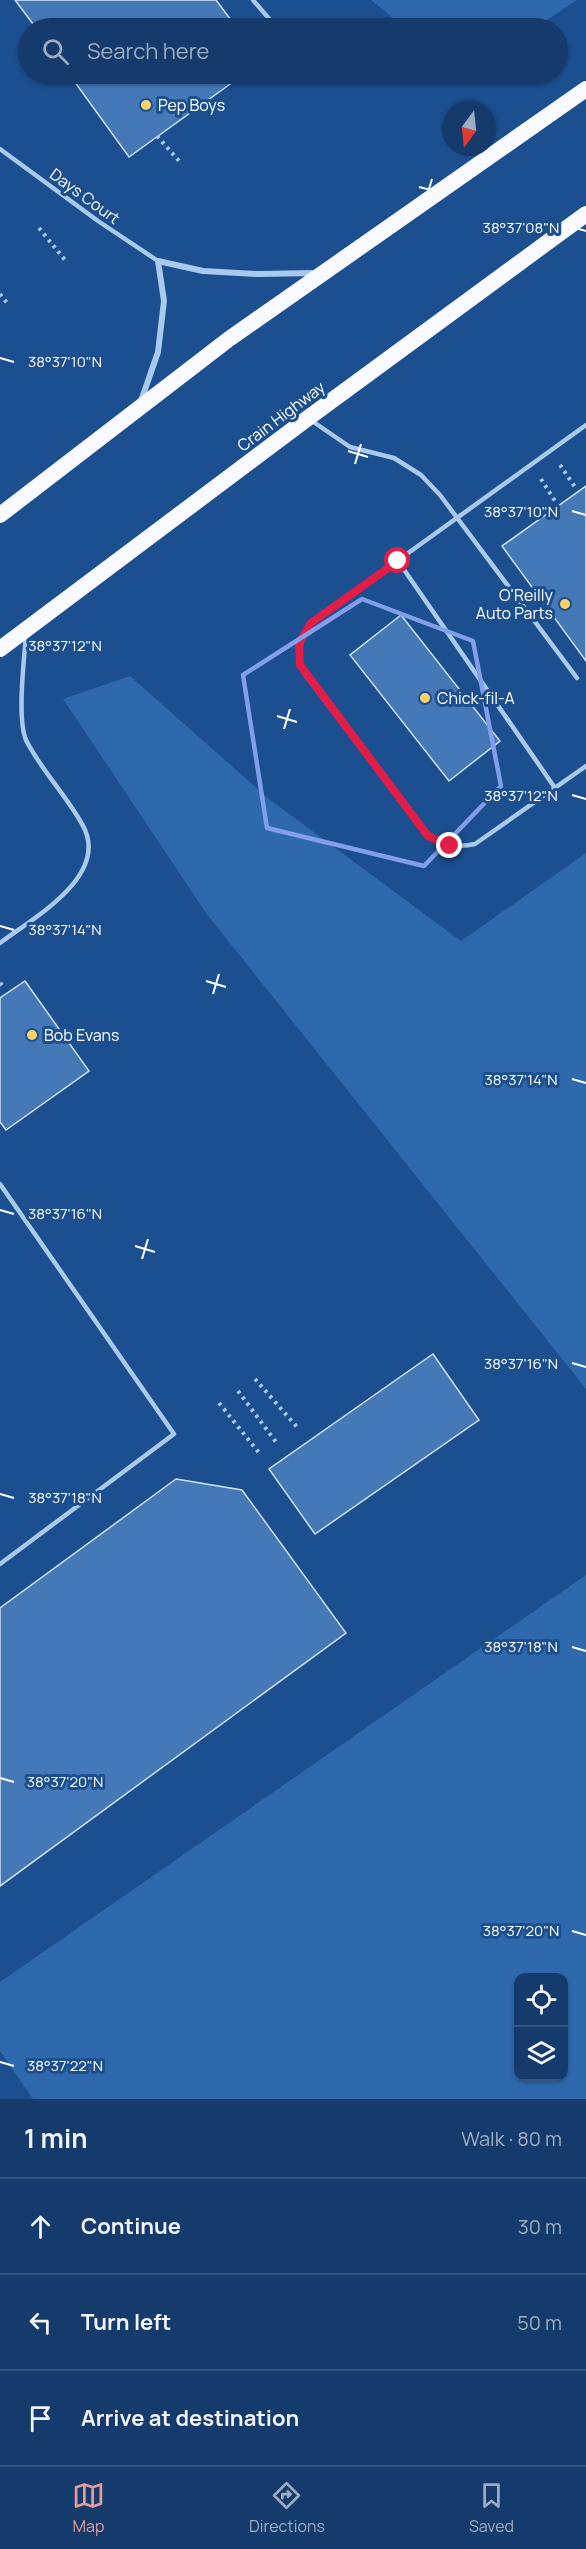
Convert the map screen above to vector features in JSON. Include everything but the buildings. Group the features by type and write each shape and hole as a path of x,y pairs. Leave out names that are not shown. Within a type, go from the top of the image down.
{"highway":[{"path":"0,515 229,339 586,89"},
{"name":"Crain Highway","path":"0,649 308,417 586,214"}],"street":[{"path":"138,408 158,352 164,301 158,261 203,271 258,274 322,273"}],"lane":[{"path":"253,0 268,18"},
{"name":"Days Court","path":"0,149 98,221 158,261"},
{"path":"308,417 350,447 394,458 421,475 457,518 578,678"},
{"path":"586,425 311,623 299,643 298,655 306,676 428,836 439,842 462,847 475,844 586,766"},
{"path":"398,561 555,788"},
{"path":"0,943 77,882 85,864 89,846 84,826 25,738 23,715 26,629"},
{"path":"0,1184 174,1434 0,1564"}],"path":[{"path":"157,136 180,162"},
{"path":"39,228 64,260"},
{"path":"0,294 7,303"},
{"path":"551,451 574,488"},
{"path":"532,464 555,501"},
{"path":"255,1379 297,1427"},
{"path":"238,1391 276,1442"},
{"path":"219,1403 260,1454"}],"highlighted area":[{"path":"362,599 473,641 501,786 424,866 267,828 243,675"}],"shaded area":[{"path":"371,0 577,0 550,18 393,18"},
{"path":"130,676 269,799 461,941 586,853 586,1389 206,913 63,699"},
{"path":"586,1575 586,2099 33,2099 0,2051 0,1982"}],"place":[{"name":"Pep Boys","path":"146,105"},
{"name":"O'Reilly Auto Parts","path":"565,604"},
{"name":"Chick-fil-A","path":"425,698"},
{"name":"Bob Evans","path":"32,1035"}],"route":[{"path":"398,561 311,623 299,643 298,655 306,676 428,836 450,846"}]}
